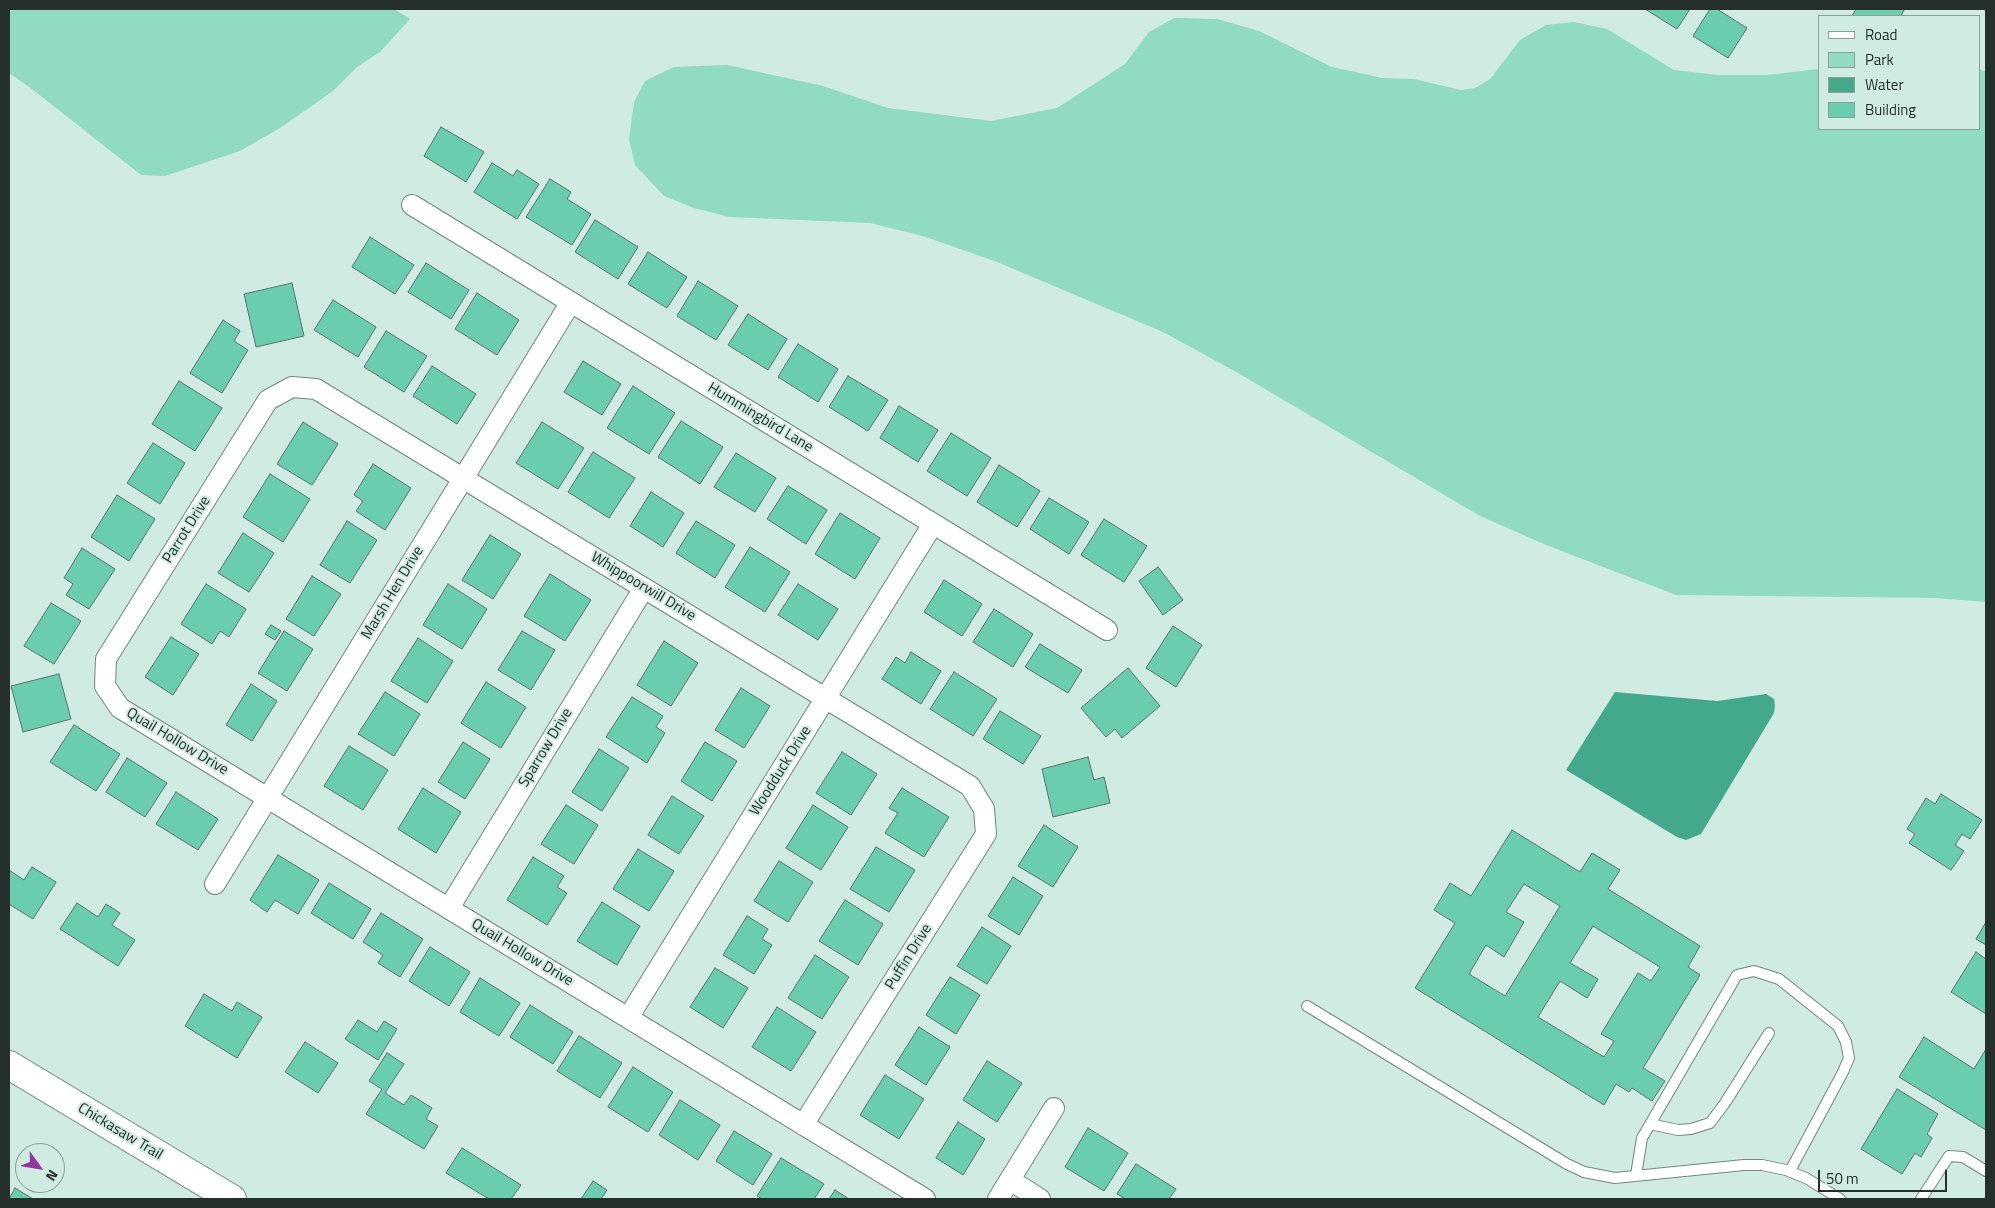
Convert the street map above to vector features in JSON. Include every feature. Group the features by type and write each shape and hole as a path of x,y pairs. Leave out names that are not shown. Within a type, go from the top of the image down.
{"street":[{"name":"Hummingbird Lane","path":"412,205 1107,630"},
{"name":"Marsh Hen Drive","path":"215,884 570,302"},
{"name":"Parrot Drive","path":"120,708 105,686 106,659 268,400 292,387 316,389"},
{"name":"Whippoorwill Drive","path":"316,389 970,786"},
{"name":"Woodduck Drive","path":"628,1018 933,524"},
{"name":"Sparrow Drive","path":"449,908 644,588"},
{"name":"Quail Hollow Drive","path":"120,708 925,1199"},
{"name":"Puffin Drive","path":"804,1125 986,834 984,810 970,786"},
{"name":"Chickasaw Trail","path":"9,1064 232,1199"},
{"path":"998,1199 1054,1108"},
{"path":"1010,1180 1040,1199"}],"lane":[{"path":"1636,1175 1642,1138 1650,1124 1737,975 1754,971 1779,979 1838,1026 1846,1042 1849,1058 1844,1072 1790,1172"},
{"path":"1308,1006 1584,1172 1615,1178 1744,1165 1762,1165 1806,1178 1840,1199"},
{"path":"1650,1124 1678,1130 1691,1130 1710,1123 1725,1104 1769,1033"},
{"path":"1921,1199 1949,1156 1963,1157 1986,1171"}],"green space":[{"path":"9,9 394,9 410,19 380,52 357,67 333,91 280,128 240,151 165,176 141,175 9,73"},
{"path":"1174,18 1217,19 1259,31 1332,67 1382,78 1414,79 1461,90 1475,88 1490,79 1520,40 1546,25 1574,22 1607,29 1674,70 1719,75 1767,75 1818,69 1818,130 1980,130 1980,69 1986,72 1986,602 1935,598 1676,595 1546,545 1480,516 1238,373 1163,332 997,262 923,236 870,223 729,217 694,208 664,196 635,165 629,139 634,102 645,81 674,67 727,65 823,86 888,108 991,121 1057,108 1125,64 1149,32"}],"water":[{"path":"1615,692 1717,701 1766,694 1774,699 1774,713 1701,834 1686,840 1677,837 1566,770"}],"building":[{"path":"1645,9 1690,9 1677,29"},
{"path":"1710,9 1717,9 1747,28 1728,58 1693,36"},
{"path":"1856,9 1904,10 1902,15 1853,15"},
{"path":"441,127 484,152 466,182 424,156"},
{"path":"492,163 513,176 517,170 539,184 517,219 474,192"},
{"path":"550,179 571,192 567,199 591,214 572,245 526,217"},
{"path":"595,220 638,247 618,279 575,252"},
{"path":"370,237 414,265 395,294 352,267"},
{"path":"648,252 687,277 667,308 628,284"},
{"path":"426,263 469,290 451,319 408,292"},
{"path":"698,281 738,306 716,340 677,316"},
{"path":"292,283 304,336 256,347 244,294"},
{"path":"477,293 519,320 497,355 455,329"},
{"path":"333,300 376,327 358,357 314,330"},
{"path":"748,314 787,339 768,370 728,345"},
{"path":"223,320 240,331 234,341 248,350 222,393 190,373"},
{"path":"386,331 427,356 404,392 364,367"},
{"path":"798,344 838,369 818,402 778,377"},
{"path":"583,361 621,384 602,415 564,392"},
{"path":"432,366 476,394 457,424 413,396"},
{"path":"848,376 888,400 868,431 829,407"},
{"path":"179,381 222,408 195,451 152,424"},
{"path":"633,386 675,413 649,454 607,428"},
{"path":"899,406 938,430 918,462 880,438"},
{"path":"681,421 723,447 700,484 658,457"},
{"path":"303,422 338,444 312,485 277,464"},
{"path":"542,422 584,448 558,489 516,463"},
{"path":"951,433 991,458 967,496 927,471"},
{"path":"153,443 185,463 160,504 127,483"},
{"path":"593,452 635,478 609,518 568,492"},
{"path":"736,453 776,478 755,512 714,487"},
{"path":"373,464 411,488 385,530 356,511 363,501 354,495"},
{"path":"999,465 1040,491 1017,527 977,502"},
{"path":"270,474 310,499 283,542 243,517"},
{"path":"788,486 827,510 806,544 767,519"},
{"path":"651,492 684,513 663,547 630,526"},
{"path":"117,495 155,519 129,561 91,537"},
{"path":"1049,498 1089,522 1069,554 1030,529"},
{"path":"840,513 880,538 855,579 815,554"},
{"path":"1104,519 1147,546 1124,582 1081,555"},
{"path":"347,521 377,540 350,583 320,565"},
{"path":"696,521 735,545 715,578 676,553"},
{"path":"243,533 274,553 249,592 218,573"},
{"path":"490,535 521,554 493,599 462,580"},
{"path":"750,547 790,572 765,612 725,587"},
{"path":"82,548 115,569 89,609 66,595 73,584 64,578"},
{"path":"1158,567 1183,600 1163,615 1139,581"},
{"path":"550,574 591,600 565,641 524,616"},
{"path":"312,576 341,594 314,636 286,619"},
{"path":"944,580 982,604 962,636 924,612"},
{"path":"206,584 246,609 229,637 220,631 212,644 181,624"},
{"path":"448,584 487,609 462,649 423,625"},
{"path":"798,584 838,609 818,640 778,615"},
{"path":"51,603 81,621 54,664 24,646"},
{"path":"994,609 1033,634 1013,667 973,642"},
{"path":"271,625 281,631 275,640 265,634"},
{"path":"1173,626 1202,645 1176,687 1146,668"},
{"path":"284,631 313,649 287,691 258,673"},
{"path":"522,631 555,650 531,690 498,670"},
{"path":"171,637 199,654 173,695 145,677"},
{"path":"418,638 453,661 427,703 391,681"},
{"path":"664,641 698,663 671,706 637,685"},
{"path":"1040,644 1082,670 1068,693 1025,667"},
{"path":"911,652 941,671 921,704 882,679 896,657 905,663"},
{"path":"1128,668 1160,706 1122,738 1115,729 1106,737 1081,708"},
{"path":"954,672 997,699 973,736 930,709"},
{"path":"59,674 71,719 23,732 11,686"},
{"path":"486,682 526,707 501,748 461,723"},
{"path":"251,684 277,701 252,741 226,725"},
{"path":"741,688 770,706 744,748 715,730"},
{"path":"385,692 420,714 394,756 358,734"},
{"path":"632,697 663,716 656,727 665,733 647,763 606,737"},
{"path":"1000,711 1041,736 1023,764 983,739"},
{"path":"74,725 120,754 96,791 50,762"},
{"path":"463,742 490,759 465,799 438,782"},
{"path":"705,742 737,761 712,801 681,781"},
{"path":"349,746 388,770 363,810 324,786"},
{"path":"599,749 629,768 602,811 572,792"},
{"path":"842,752 877,774 851,815 816,793"},
{"path":"1088,757 1094,780 1104,777 1110,803 1053,817 1042,769"},
{"path":"127,758 167,783 145,817 106,792"},
{"path":"423,788 461,812 436,853 398,829"},
{"path":"902,788 949,817 924,857 885,833 898,813 889,808"},
{"path":"176,792 218,819 198,850 156,824"},
{"path":"1941,794 1982,820 1970,839 1962,834 1955,845 1964,851 1951,870 1909,843 1915,834 1907,829 1926,798 1935,804"},
{"path":"672,796 704,816 679,854 648,835"},
{"path":"566,805 598,825 574,864 541,844"},
{"path":"813,805 848,827 821,870 786,848"},
{"path":"1044,825 1078,847 1053,887 1018,866"},
{"path":"1512,830 1580,872 1592,853 1620,870 1608,889 1700,946 1688,967 1700,975 1643,1068 1665,1081 1652,1101 1632,1088 1629,1092 1616,1084 1604,1105 1415,988 1455,923 1434,910 1450,883 1471,896","holes":["1524,884 1560,906 1505,996 1469,974 1486,945 1504,957 1524,922 1506,912","1593,926 1660,967 1651,981 1638,973 1601,1034 1614,1041 1604,1057 1538,1017 1560,981 1587,998 1598,979 1570,963"]},
{"path":"876,847 915,870 889,912 850,889"},
{"path":"638,849 674,871 649,911 613,889"},
{"path":"278,855 319,880 298,914 275,900 267,912 250,900"},
{"path":"533,857 564,876 557,887 567,893 547,925 507,900"},
{"path":"779,861 813,882 788,922 754,901"},
{"path":"32,867 56,882 33,919 9,904 9,870 24,880"},
{"path":"1013,877 1043,896 1019,935 988,916"},
{"path":"329,883 371,909 353,939 311,913"},
{"path":"845,900 883,924 858,965 819,941"},
{"path":"602,902 640,926 617,965 577,941"},
{"path":"77,903 98,917 106,904 120,913 112,925 135,940 118,966 60,929"},
{"path":"381,913 423,939 400,977 378,963 383,955 363,942"},
{"path":"747,916 768,929 762,939 772,945 754,974 723,955"},
{"path":"1986,922 1986,945 1976,939"},
{"path":"982,927 1011,946 987,984 957,966"},
{"path":"430,947 470,972 449,1006 409,981"},
{"path":"1976,952 1986,959 1986,1014 1951,992"},
{"path":"815,955 849,977 822,1019 788,998"},
{"path":"715,968 748,988 723,1028 690,1007"},
{"path":"950,977 980,995 956,1034 926,1015"},
{"path":"480,978 520,1003 499,1036 460,1012"},
{"path":"204,994 232,1011 237,1002 262,1017 237,1058 185,1026"},
{"path":"530,1005 573,1032 553,1064 510,1037"},
{"path":"777,1007 816,1032 791,1071 752,1047"},
{"path":"358,1020 377,1032 384,1021 397,1029 378,1060 345,1039"},
{"path":"919,1027 950,1047 926,1085 895,1065"},
{"path":"579,1036 622,1063 600,1098 557,1071"},
{"path":"1924,1037 1974,1069 1986,1049 1986,1130 1899,1077"},
{"path":"305,1042 338,1063 318,1093 285,1072"},
{"path":"387,1053 404,1064 385,1093 404,1105 411,1095 432,1108 426,1119 438,1126 424,1149 366,1114 382,1089 369,1081"},
{"path":"987,1061 1022,1083 997,1122 963,1100"},
{"path":"633,1067 673,1092 648,1132 608,1107"},
{"path":"885,1075 924,1099 899,1139 860,1115"},
{"path":"1897,1089 1938,1114 1927,1134 1932,1138 1921,1157 1915,1153 1902,1174 1861,1149"},
{"path":"680,1100 720,1125 698,1160 659,1135"},
{"path":"958,1122 985,1139 963,1175 936,1158"},
{"path":"1088,1128 1128,1153 1104,1191 1065,1167"},
{"path":"734,1131 772,1154 753,1185 716,1161"},
{"path":"462,1148 521,1185 511,1199 489,1199 446,1173"},
{"path":"781,1158 824,1184 814,1199 762,1199 757,1196"},
{"path":"1136,1164 1176,1189 1169,1199 1126,1199 1117,1194"},
{"path":"593,1181 607,1190 601,1199 581,1199"},
{"path":"15,1188 15,1193 23,1193 33,1199 9,1199"},
{"path":"835,1190 849,1199 829,1199"}]}
